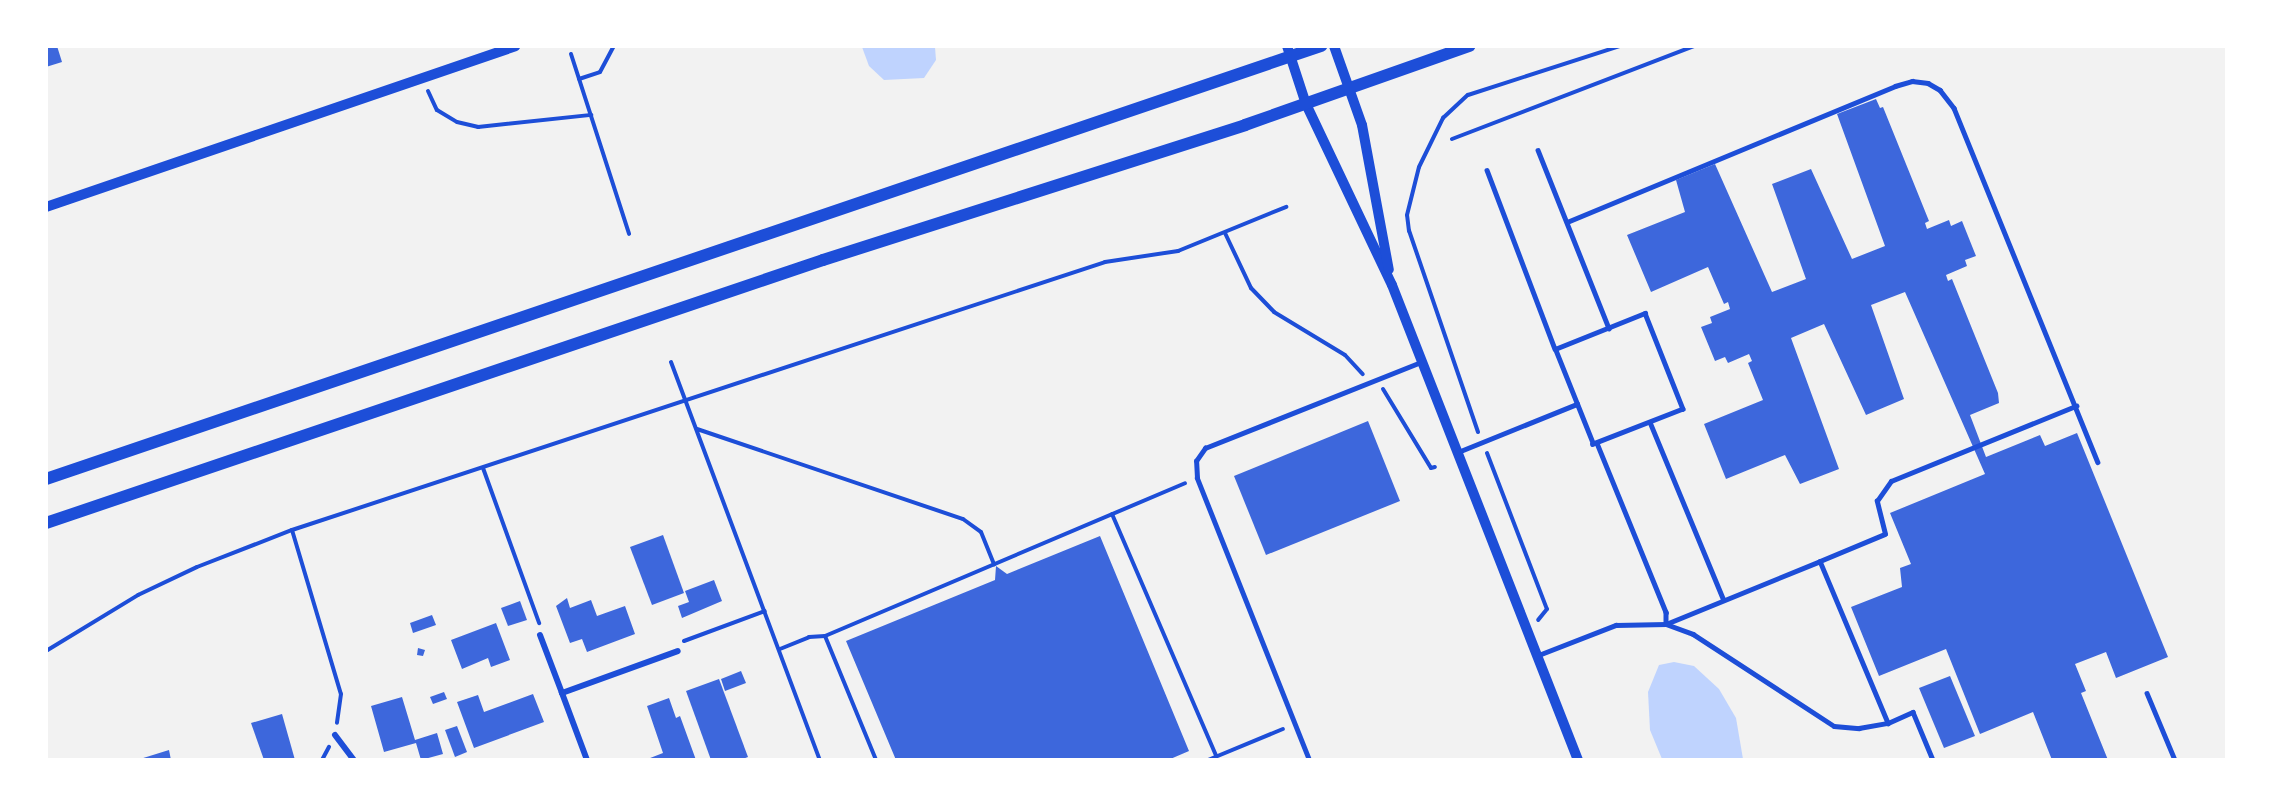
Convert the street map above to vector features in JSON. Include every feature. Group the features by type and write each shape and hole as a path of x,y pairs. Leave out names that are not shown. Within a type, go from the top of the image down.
{"main road":[{"path":"46,479 1289,52 1321,46"},
{"path":"46,523 823,260 1306,104 1469,46"}],"street":[{"path":"46,207 515,46"},
{"path":"1335,46 1362,125 1392,285"},
{"path":"1289,52 1306,104 1392,285 1455,453 1578,759"},
{"path":"540,635 586,759"},
{"path":"562,693 678,651"},
{"path":"335,735 354,759"}],"lane":[{"path":"1567,222 1895,86 1912,81 1928,83 1954,108 2098,462"},
{"path":"1538,150 1609,328"},
{"path":"1487,170 1555,349 1593,444 1683,409 1645,313 1555,349"},
{"path":"1309,759 1197,478 1196,461 1205,448 1421,362"},
{"path":"1455,453 1577,404"},
{"path":"1666,624 1723,598 1885,534 1877,501 1891,481 2076,406"},
{"path":"1650,422 1723,598"},
{"path":"1597,443 1666,612 1666,624"},
{"path":"1820,561 1888,723"},
{"path":"1536,656 1616,625 1666,624 1693,634 1834,726 1859,728 1888,723 1913,712 1933,759"},
{"path":"2147,693 2175,759"}],"path":[{"path":"579,79 600,72 614,46"},
{"path":"1527,635 1547,609 1483,442 1470,419 1407,215 1419,167 1454,105 1483,88 1620,46"},
{"path":"1452,139 1694,46"},
{"path":"571,54 629,234"},
{"path":"422,78 437,110 457,122 478,127 591,115"},
{"path":"46,651 148,591 197,567 292,530 687,402 1105,262 1178,251 1286,207"},
{"path":"1225,233 1251,288 1274,312 1345,355 1372,383 1383,389 1431,468 1435,467"},
{"path":"671,362 820,759"},
{"path":"697,429 963,519 981,532 994,564"},
{"path":"483,468 540,635"},
{"path":"780,649 809,637 825,636 1197,478"},
{"path":"1112,514 1216,756"},
{"path":"292,530 341,694 335,735"},
{"path":"678,651 681,642 765,611"},
{"path":"825,636 876,759"},
{"path":"1208,759 1295,724"}],"water":[{"path":"862,47 935,47 936,60 924,78 884,80 869,66"},
{"path":"1674,662 1694,666 1719,689 1736,718 1743,759 1662,759 1650,730 1648,692 1659,665"}],"building":[{"path":"46,46 57,46 62,62 46,67"},
{"path":"1876,99 1880,108 1883,107 1929,221 1925,223 1927,229 1949,220 1951,226 1962,221 1976,256 1965,260 1967,266 1946,275 1948,281 1952,279 1998,393 1999,403 1970,415 1986,457 2040,435 2045,446 2077,433 2168,657 2116,678 2106,652 2075,664 2086,691 2081,693 2108,760 2052,760 2033,712 1980,734 1946,649 1879,676 1851,607 1902,587 1900,568 1911,564 1890,513 1985,474 1905,292 1871,305 1904,399 1866,415 1824,324 1791,338 1839,469 1800,484 1785,455 1726,479 1704,424 1763,400 1748,363 1752,361 1749,354 1728,363 1725,357 1715,361 1701,327 1712,323 1710,317 1730,309 1728,302 1724,304 1708,267 1651,292 1627,235 1685,212 1676,180 1715,164 1772,292 1806,279 1772,184 1811,169 1852,259 1885,246 1837,114"},
{"path":"1368,421 1400,501 1266,555 1234,476"},
{"path":"663,535 684,593 652,605 630,547"},
{"path":"1100,536 1189,751 1168,760 896,760 846,641 995,580 996,566 1007,574"},
{"path":"714,580 722,601 682,618 678,606 689,602 685,591"},
{"path":"567,598 570,608 591,600 597,616 625,606 635,634 587,652 582,639 570,643 556,606"},
{"path":"520,601 527,620 508,626 501,608"},
{"path":"432,615 436,625 413,633 410,623"},
{"path":"496,623 510,660 491,667 488,658 462,669 451,640"},
{"path":"418,648 425,650 423,656 417,655"},
{"path":"741,671 746,683 725,691 721,679"},
{"path":"1950,676 1975,736 1944,748 1919,688"},
{"path":"719,679 748,757 740,760 711,760 686,691"},
{"path":"444,692 447,699 433,704 430,697"},
{"path":"533,694 544,722 474,748 457,702 478,695 484,712"},
{"path":"402,697 415,740 437,733 443,754 421,760 416,743 384,752 371,706"},
{"path":"669,698 676,718 680,716 696,760 645,760 663,753 647,706"},
{"path":"282,714 295,760 264,760 251,723"},
{"path":"457,726 467,752 455,757 445,730"},
{"path":"169,750 171,760 140,760 140,759"}]}
